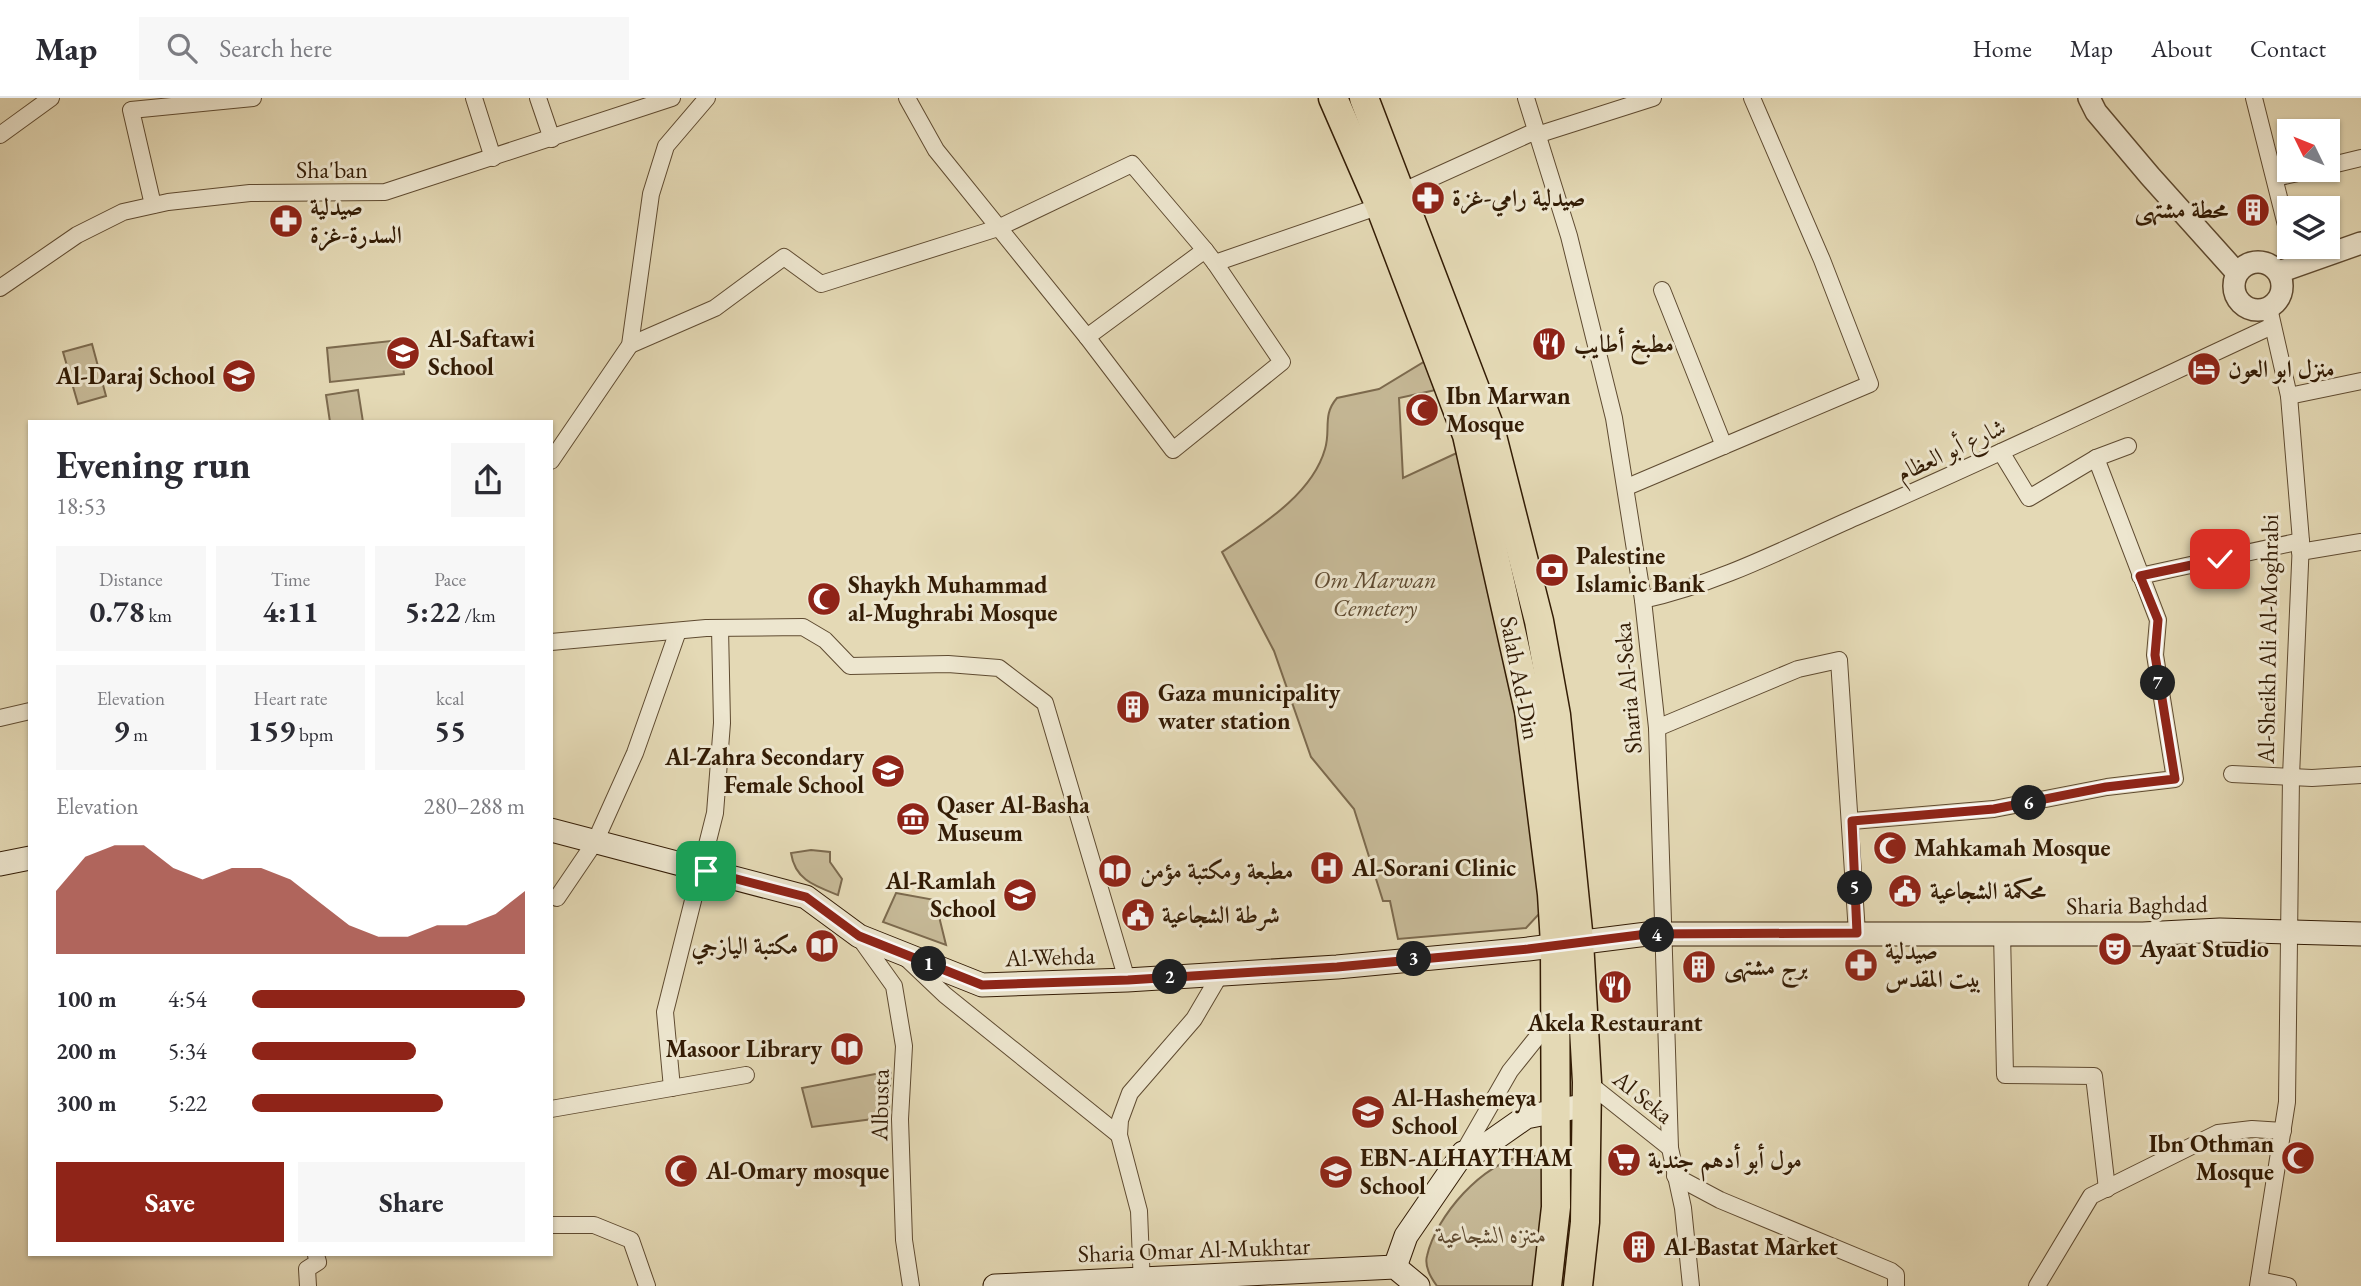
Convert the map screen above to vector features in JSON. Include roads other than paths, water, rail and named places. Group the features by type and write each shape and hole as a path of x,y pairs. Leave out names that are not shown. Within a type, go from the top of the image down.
{"highway":[{"name":"Salah Ad-Din","path":"1333,98 1391,199 1490,428 1539,621 1556,715 1567,943 1587,1093 1585,1222 1578,1286"},
{"name":"Salah Ad-Din","path":"1364,98 1391,199"},
{"name":"Salah Ad-Din","path":"1547,1286 1556,1207 1555,1015 1567,943"}],"main road":[{"name":"Al-Wehda","path":"553,831 806,897 859,936 982,985 1128,980 1220,972 1337,967 1567,943"},
{"path":"0,864 28,858"},
{"name":"Sharia Baghdad","path":"1567,943 1647,934 2143,934 2220,930 2361,934"},
{"path":"1418,1286 1395,1267 1406,1237 1463,1153 1476,1152 1527,1117 1555,1110 1587,1093"},
{"name":"Sharia Omar Al-Mukhtar","path":"995,1286 1142,1283 1395,1267"}],"street":[{"path":"0,135 51,98"},
{"path":"153,205 131,110 253,98"},
{"path":"474,98 493,158"},
{"path":"538,98 552,139"},
{"name":"Sha'ban","path":"0,288 77,235 123,212 153,205 250,193 386,192 672,98"},
{"path":"553,458 630,345 651,194 666,146 707,98"},
{"path":"630,345 715,308 784,257 821,284 998,228 1132,164 1210,256 1282,362 1173,450 1087,337 998,228 936,150 907,98"},
{"name":"Sharia Al-Seka","path":"1526,98 1540,134 1611,405 1627,487 1643,600 1657,728 1670,1148 1683,1208 1691,1286"},
{"path":"1087,337 1210,256 1391,199 1529,134 1540,134 1653,98"},
{"path":"1627,487 1870,384 1822,260 1752,98"},
{"path":"2089,98 2096,112 2150,176 2237,272"},
{"path":"2254,98 2279,196"},
{"path":"2340,163 2361,158"},
{"path":"2289,262 2282,280 2280,296 2270,317 2239,302 2234,288 2237,272 2242,267 2258,261 2273,266 2361,243"},
{"path":"1662,290 1724,446"},
{"name":"Al-Sheikh Ali Al-Moghrabi","path":"2259,1283 2283,1131 2289,1041 2291,776 2301,547 2289,396 2270,317"},
{"name":"شارع أبو العظام","path":"1643,600 1688,590 2001,452 2270,317"},
{"path":"2289,396 2361,381"},
{"path":"2001,452 2029,498 2096,458 2128,446"},
{"path":"1852,821 2004,808 2106,787 2175,779 2156,667 2158,620 2096,458"},
{"path":"2140,576 2301,547 2361,542"},
{"path":"553,642 720,628 803,627 825,640 850,666 948,664 999,668 1045,703 1128,980"},
{"path":"672,1088 665,1012 703,870 715,813 720,756 720,628"},
{"path":"557,898 594,842 635,753 678,631"},
{"path":"1657,728 1798,669 1839,660 1852,821 1857,933"},
{"path":"0,718 28,711"},
{"path":"2232,774 2361,775"},
{"path":"2002,932 2005,1075 2094,1076 2106,1189"},
{"name":"Albusta","path":"859,936 894,986 904,1046 900,1119 904,1240 911,1286"},
{"path":"899,952 945,995 1119,1135"},
{"path":"1142,1283 1139,1211 1119,1135 1130,1093 1194,1019 1220,972"},
{"path":"1463,1153 1510,1071 1555,1015"},
{"path":"553,1109 746,1075"},
{"name":"Al Seka","path":"1587,1093 1670,1148"},
{"path":"2038,1286 2091,1196 2218,1133 2252,1129 2283,1131"},
{"path":"1675,1176 1720,1200 1891,1271 1896,1275 1896,1286"},
{"path":"553,1225 594,1225 631,1240 647,1286"},
{"path":"308,1286 307,1269 318,1262 316,1256"},
{"path":"2259,1283 2288,1286"}],"place":[{"name":"صيدلية رامي-غزة","path":"1428,198"},
{"name":"محطة مشتهى","path":"2253,210"},
{"name":"صيدلية السدرة-غزة","path":"286,221"},
{"name":"مطبخ أطايب","path":"1549,344"},
{"name":"Al-Saftawi School","path":"403,353"},
{"name":"منزل ابو العون","path":"2204,369"},
{"name":"Al-Daraj School","path":"239,376"},
{"name":"Ibn Marwan Mosque","path":"1422,410"},
{"name":"Palestine Islamic Bank","path":"1552,570"},
{"name":"Shaykh Muhammad al-Mughrabi Mosque","path":"824,599"},
{"name":"Gaza municipality water station","path":"1133,707"},
{"name":"Al-Zahra Secondary Female School","path":"888,771"},
{"name":"Qaser Al-Basha Museum","path":"913,819"},
{"name":"Mahkamah Mosque","path":"1890,848"},
{"name":"Al-Sorani Clinic","path":"1327,868"},
{"name":"مطبعة ومكتبة مؤمن","path":"1115,871"},
{"name":"محكمة الشجاعية","path":"1905,891"},
{"name":"Al-Ramlah School","path":"1020,895"},
{"name":"شرطة الشجاعية","path":"1138,915"},
{"name":"مكتبة اليازجي","path":"822,946"},
{"name":"Ayaat Studio","path":"2115,949"},
{"name":"صيدلية بيت المقدس","path":"1861,965"},
{"name":"برج مشتهى","path":"1699,967"},
{"name":"Akela Restaurant","path":"1615,987"},
{"name":"Masoor Library","path":"847,1049"},
{"name":"Al-Hashemeya School","path":"1368,1112"},
{"name":"Ibn Othman Mosque","path":"2298,1158"},
{"name":"مول أبو أدهم جندية","path":"1624,1160"},
{"name":"Al-Omary mosque","path":"681,1171"},
{"name":"EBN-ALHAYTHAM School","path":"1336,1172"},
{"name":"Al-Bastat Market","path":"1639,1247"}],"park label":[{"name":"Om Marwan Cemetery","path":"1375,594"},
{"name":"متنزه الشجاعية","path":"1492,1235"}]}
